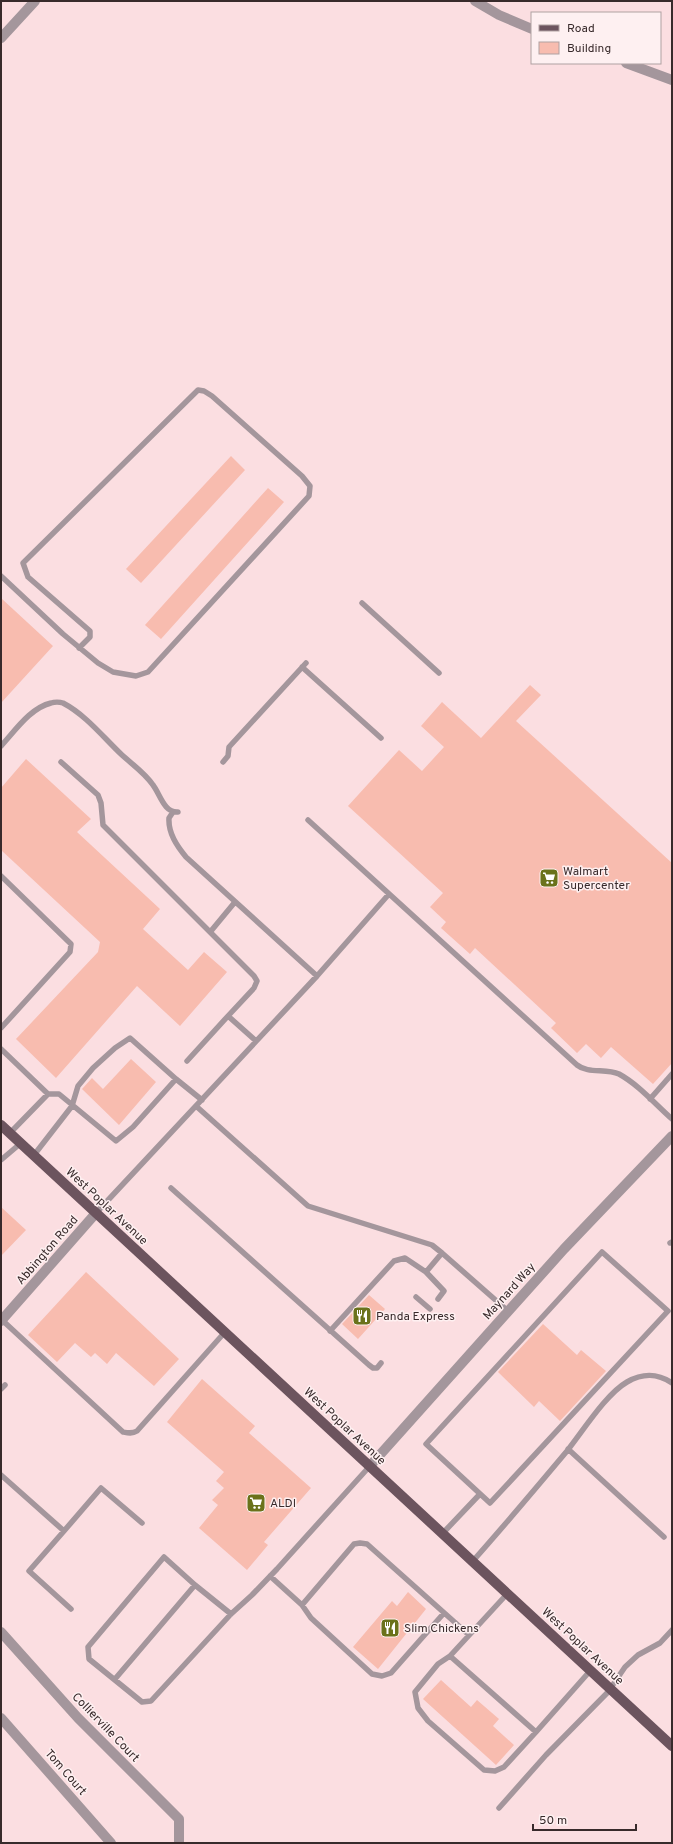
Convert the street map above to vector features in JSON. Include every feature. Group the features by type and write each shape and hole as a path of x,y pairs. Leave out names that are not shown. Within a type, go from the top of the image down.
{"main road":[{"name":"West Poplar Avenue","path":"1,1124 369,1467 672,1746"}],"street":[{"path":"1,38 35,1"},
{"path":"475,1 499,15 531,29"},
{"path":"629,64 672,80"},
{"name":"Maynard Way","path":"369,1467 564,1249 670,1141"},
{"name":"Abbington Road","path":"1,1321 96,1213"},
{"name":"Collierville Court","path":"1,1632 78,1718 179,1819 179,1843"},
{"name":"Tom Court","path":"1,1718 111,1843"}],"lane":[{"path":"1,576 79,648 98,663 113,672 136,676 148,672 309,496 310,486 302,476 212,396 204,390 198,390 23,563 28,577 90,631 90,637 79,648"},
{"path":"362,603 439,673"},
{"path":"223,762 228,756 229,747 304,665 381,738"},
{"path":"1,746 29,716 40,708 51,703 61,702 76,712 153,785 167,808 170,832 179,849 317,976"},
{"path":"61,762 98,795 102,803 103,824 211,931 257,981 254,988 187,1061"},
{"path":"167,808 176,812 169,818"},
{"path":"308,820 580,1068 603,1070 619,1075 638,1087 672,1119"},
{"path":"1,876 71,944 70,952 1,1028"},
{"path":"96,1213 317,976 389,894"},
{"path":"211,931 235,902"},
{"path":"228,1016 256,1041"},
{"path":"34,1155 72,1106 78,1086 93,1068 115,1048 130,1038 202,1100"},
{"path":"1,1048 48,1094 58,1094 116,1141 133,1127 176,1079"},
{"path":"650,1099 672,1074"},
{"path":"10,1133 48,1094"},
{"path":"196,1106 308,1206 432,1245 508,1311"},
{"path":"1,1160 21,1143"},
{"path":"171,1188 373,1368 377,1368 381,1363"},
{"path":"602,1252 668,1311 490,1503 480,1494 426,1444 602,1252"},
{"path":"426,1272 442,1253"},
{"path":"330,1331 394,1261 405,1258 426,1272 444,1290 438,1299"},
{"path":"416,1297 430,1309"},
{"path":"1,1321 123,1432 128,1433 134,1433 137,1431 225,1332"},
{"path":"472,1562 516,1513 608,1399 626,1382 640,1376 660,1376 672,1383"},
{"path":"568,1449 664,1537"},
{"path":"231,1614 195,1585 164,1557 88,1647 89,1658 142,1702 152,1701 231,1614 270,1576 369,1467"},
{"path":"1,1475 64,1531"},
{"path":"71,1609 29,1571 100,1488 142,1523"},
{"path":"442,1534 480,1494"},
{"path":"302,1606 354,1544 367,1544 468,1635"},
{"path":"270,1576 302,1606 311,1618 372,1674 382,1676 391,1673 444,1613"},
{"path":"114,1679 195,1585"},
{"path":"507,1594 450,1656 438,1664 415,1692 418,1708 428,1721 484,1770 495,1771 504,1767 590,1670"},
{"path":"499,1808 546,1755 610,1689 625,1667 638,1655 660,1643 672,1630"},
{"path":"450,1656 536,1732"}],"building":[{"path":"231,456 245,470 141,583 126,569"},
{"path":"268,488 284,502 161,639 145,625"},
{"path":"1,598 53,646 1,703"},
{"name":"Walmart Supercenter","path":"530,685 541,695 516,721 672,863 672,1063 653,1084 611,1047 601,1058 586,1044 577,1053 551,1028 556,1023 475,948 470,954 441,928 446,922 430,907 443,893 348,806 399,750 422,771 444,747 421,726 442,702 481,738"},
{"path":"26,759 91,819 77,832 160,909 143,929 188,970 204,952 227,972 180,1026 137,986 56,1078 16,1039 98,952 100,942 1,850 1,788"},
{"path":"131,1059 156,1082 119,1125 82,1089 92,1078 103,1089"},
{"path":"1,1207 26,1230 1,1256"},
{"path":"86,1272 179,1359 154,1386 116,1353 107,1364 95,1353 91,1357 75,1343 57,1362 28,1335"},
{"name":"Panda Express","path":"369,1295 385,1309 358,1339 342,1324"},
{"path":"543,1324 577,1355 581,1350 606,1371 560,1421 539,1401 534,1407 498,1372"},
{"name":"ALDI","path":"202,1379 255,1426 249,1433 311,1488 264,1542 268,1545 247,1570 199,1528 218,1505 212,1500 224,1488 216,1481 224,1472 167,1422"},
{"name":"Slim Chickens","path":"408,1592 426,1609 378,1669 353,1647 392,1601 397,1606"},
{"path":"441,1680 471,1707 477,1700 499,1719 493,1726 514,1745 496,1765 423,1699"}],"place":[{"name":"Walmart Supercenter","path":"549,878"},
{"name":"Panda Express","path":"362,1316"},
{"name":"ALDI","path":"256,1503"},
{"name":"Slim Chickens","path":"390,1628"}]}
